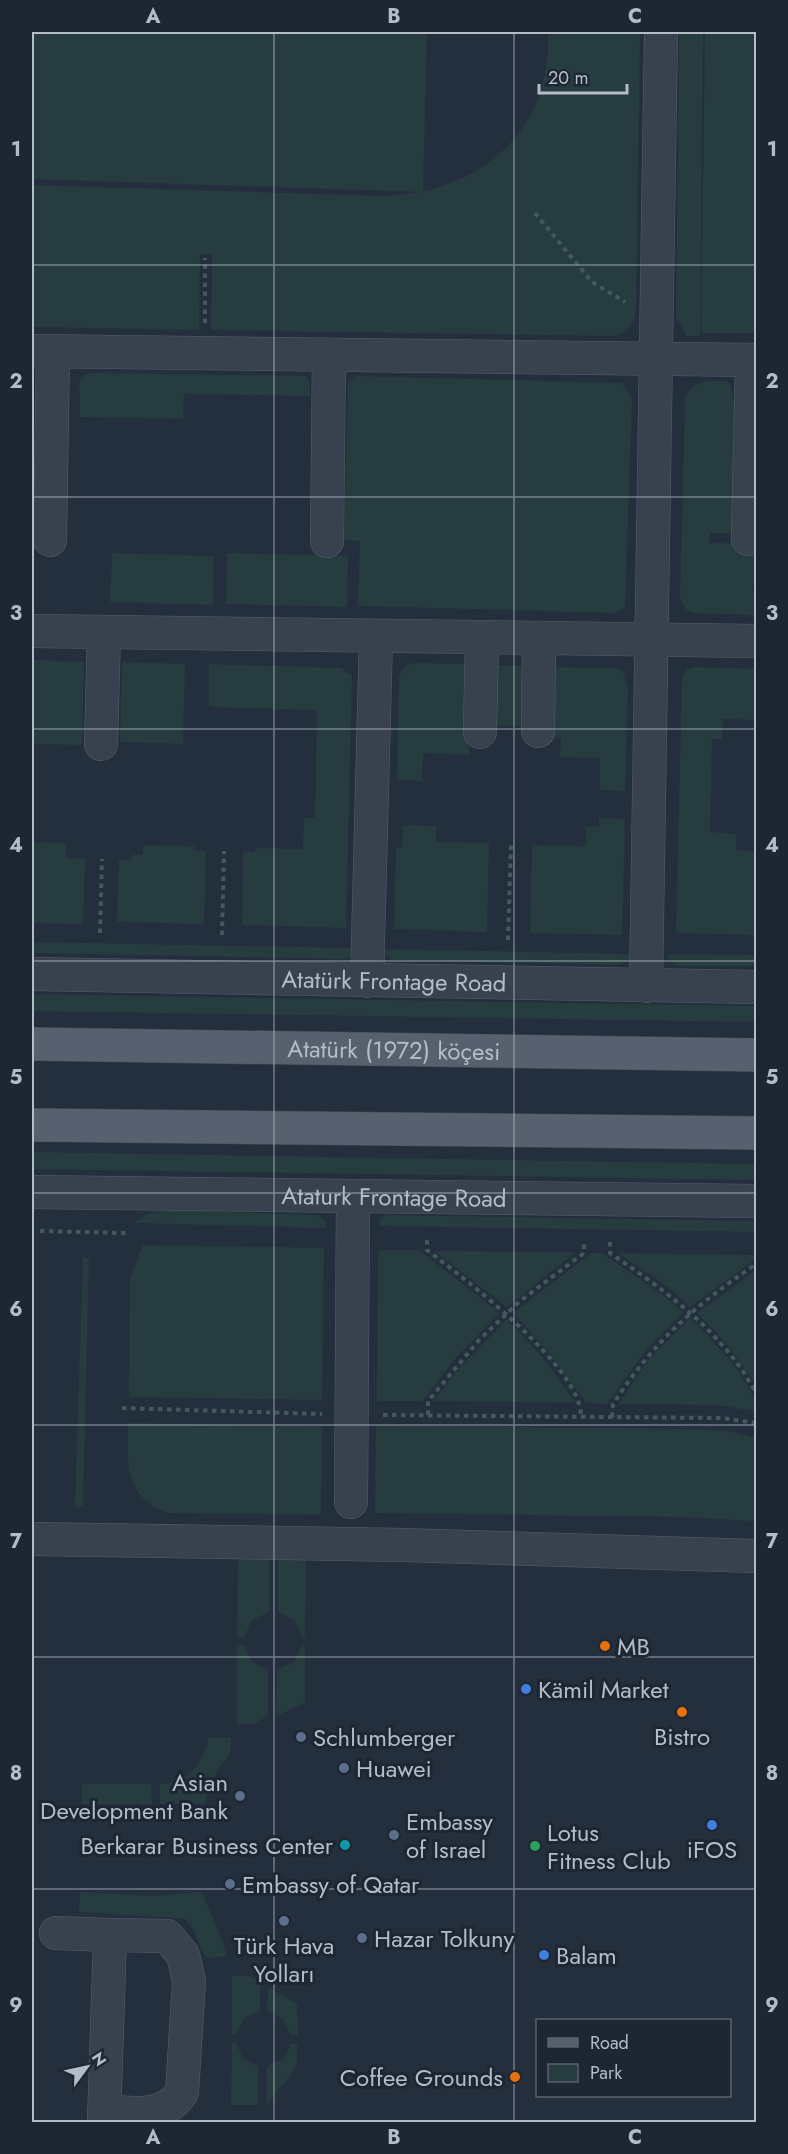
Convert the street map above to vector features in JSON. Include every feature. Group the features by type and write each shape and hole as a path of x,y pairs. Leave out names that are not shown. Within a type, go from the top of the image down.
{"main road":[{"name":"Atatürk (1972) köçesi","path":"32,1044 756,1055"},
{"path":"32,1125 756,1134"}],"street":[{"path":"646,986 661,32"},
{"path":"50,540 42,351 754,360 748,539"},
{"path":"327,541 329,355"},
{"path":"32,631 756,640"},
{"path":"101,744 104,632"},
{"path":"367,981 376,636"},
{"path":"480,732 482,637"},
{"path":"538,731 539,638"},
{"name":"Atatürk Frontage Road","path":"32,974 756,987"},
{"name":"Ataturk Frontage Road","path":"32,1192 756,1201"},
{"path":"351,1502 353,1196"},
{"path":"32,1539 403,1545 756,1557"},
{"path":"56,1933 167,1936 183,1955 189,1981 183,2092 174,2105 161,2112 104,2117 110,1935"}],"path":[{"path":"536,213 592,282 630,305"},
{"path":"205,330 206,258"},
{"path":"508,940 511,844"},
{"path":"222,935 224,851"},
{"path":"100,933 102,859"},
{"path":"40,1231 126,1233"},
{"path":"427,1240 427,1250 507,1313 569,1384 581,1404 581,1416"},
{"path":"428,1415 428,1401 441,1383 507,1313 584,1252 584,1242"},
{"path":"610,1242 610,1253 665,1291 721,1344 756,1393"},
{"path":"612,1417 613,1404 647,1355 690,1313 756,1264"},
{"path":"122,1408 352,1415 722,1418 756,1423"}],"green space":[{"path":"32,32 427,32 423,192 32,179"},
{"path":"548,32 640,32 636,309 632,324 622,333 612,336 211,330 212,255 200,254 199,330 32,327 32,185 386,196 420,192 452,183 480,168 504,150 524,126 538,99 546,67"},
{"path":"679,32 703,32 700,336 687,336 676,317"},
{"path":"705,32 756,32 756,333 701,333"},
{"path":"88,373 307,376 310,396 184,394 183,419 80,417 80,390 78,389 80,380"},
{"path":"355,376 622,383 632,398 625,608 616,613 358,606 360,541 344,540 348,382"},
{"path":"725,381 730,384 734,401 732,533 710,533 709,543 756,544 756,581 753,582 753,590 756,591 756,615 694,613 686,610 680,599 685,399 696,385"},
{"path":"112,553 214,556 213,605 110,602"},
{"path":"227,553 348,556 347,607 226,604"},
{"path":"32,660 84,662 82,745 32,744"},
{"path":"122,662 185,664 183,744 120,742"},
{"path":"412,663 472,664 469,755 423,753 422,781 397,780 399,676 404,667"},
{"path":"209,664 341,668 352,676 346,928 242,925 243,851 255,852 255,848 303,849 304,818 315,818 317,710 209,707"},
{"path":"492,665 527,666 525,726 490,725"},
{"path":"551,667 616,668 623,672 628,688 625,791 600,790 600,758 560,757 561,737 550,737"},
{"path":"693,667 756,669 756,720 723,719 722,739 712,739 710,832 736,834 736,850 756,851 756,935 676,933 682,677 686,670"},
{"path":"599,818 625,819 622,935 530,933 532,845 586,846 586,827 599,827"},
{"path":"403,825 436,826 436,842 489,843 487,932 394,929 396,848 402,848"},
{"path":"32,842 66,843 66,858 85,859 83,924 32,923"},
{"path":"143,845 194,846 194,850 206,851 204,924 117,922 119,859 131,860 132,855 143,855"},
{"path":"32,942 356,948 355,955 345,959 32,953"},
{"path":"385,949 631,954 630,960 620,965 392,960 385,955"},
{"path":"666,954 756,955 756,966 678,966 671,962"},
{"path":"32,994 756,1006 756,1022 32,1011"},
{"path":"32,1152 756,1164 756,1180 32,1169"},
{"path":"166,1210 317,1215 325,1220 326,1228 133,1223 149,1213"},
{"path":"386,1215 756,1221 756,1232 380,1226 380,1219"},
{"path":"143,1245 324,1248 322,1400 129,1397 130,1279"},
{"path":"378,1250 419,1250 500,1313 454,1360 423,1401 377,1401"},
{"path":"434,1251 576,1252 507,1307"},
{"path":"591,1253 602,1253 663,1295 683,1312 644,1353 607,1404 586,1403 549,1353 513,1313"},
{"path":"618,1253 756,1255 756,1259 690,1307 668,1287"},
{"path":"83,1256 89,1259 83,1505 77,1508 75,1505"},
{"path":"756,1270 756,1384 724,1341 697,1313"},
{"path":"690,1318 741,1375 749,1387 756,1411 715,1405 618,1404 650,1358"},
{"path":"507,1319 543,1358 576,1403 433,1401 461,1366"},
{"path":"128,1423 322,1426 321,1515 168,1513 153,1506 142,1497 131,1477"},
{"path":"376,1425 684,1429 728,1431 756,1438 754,1521 683,1517 375,1513"},
{"path":"238,1557 269,1557 269,1612 252,1620 244,1637 237,1637"},
{"path":"278,1557 306,1557 305,1637 302,1637 294,1620 278,1612"},
{"path":"237,1645 244,1645 252,1662 268,1670 268,1716 253,1724 237,1724"},
{"path":"302,1645 305,1645 305,1703 276,1716 277,1670 294,1662"},
{"path":"209,1737 231,1738 230,1754 217,1770 204,1804 160,1804 160,1784 170,1783 187,1776 199,1763"},
{"path":"82,1784 151,1784 152,1804 82,1804"},
{"path":"80,1892 152,1896 202,1892 226,1956 209,1958 204,1956 194,1930 185,1919 79,1912"},
{"path":"232,1976 250,1976 260,1982 260,2011 244,2018 236,2035 232,2034"},
{"path":"268,1987 297,2004 298,2035 291,2035 283,2019 267,2011"},
{"path":"232,2043 236,2043 243,2058 258,2066 258,2105 231,2105"},
{"path":"291,2044 297,2044 297,2063 293,2072 266,2105 267,2066 283,2059"}],"place":[{"name":"MB","path":"605,1646"},
{"name":"Kämil Market","path":"526,1689"},
{"name":"Bistro","path":"682,1712"},
{"name":"Schlumberger","path":"301,1737"},
{"name":"Huawei","path":"344,1768"},
{"name":"Asian Development Bank","path":"240,1796"},
{"name":"iFOS","path":"712,1825"},
{"name":"Embassy of Israel","path":"394,1835"},
{"name":"Berkarar Business Center","path":"345,1845"},
{"name":"Lotus Fitness Club","path":"535,1846"},
{"name":"Embassy of Qatar","path":"230,1884"},
{"name":"Türk Hava Yolları","path":"284,1921"},
{"name":"Hazar Tolkuny","path":"362,1938"},
{"name":"Balam","path":"544,1955"},
{"name":"Coffee Grounds","path":"515,2077"}]}
